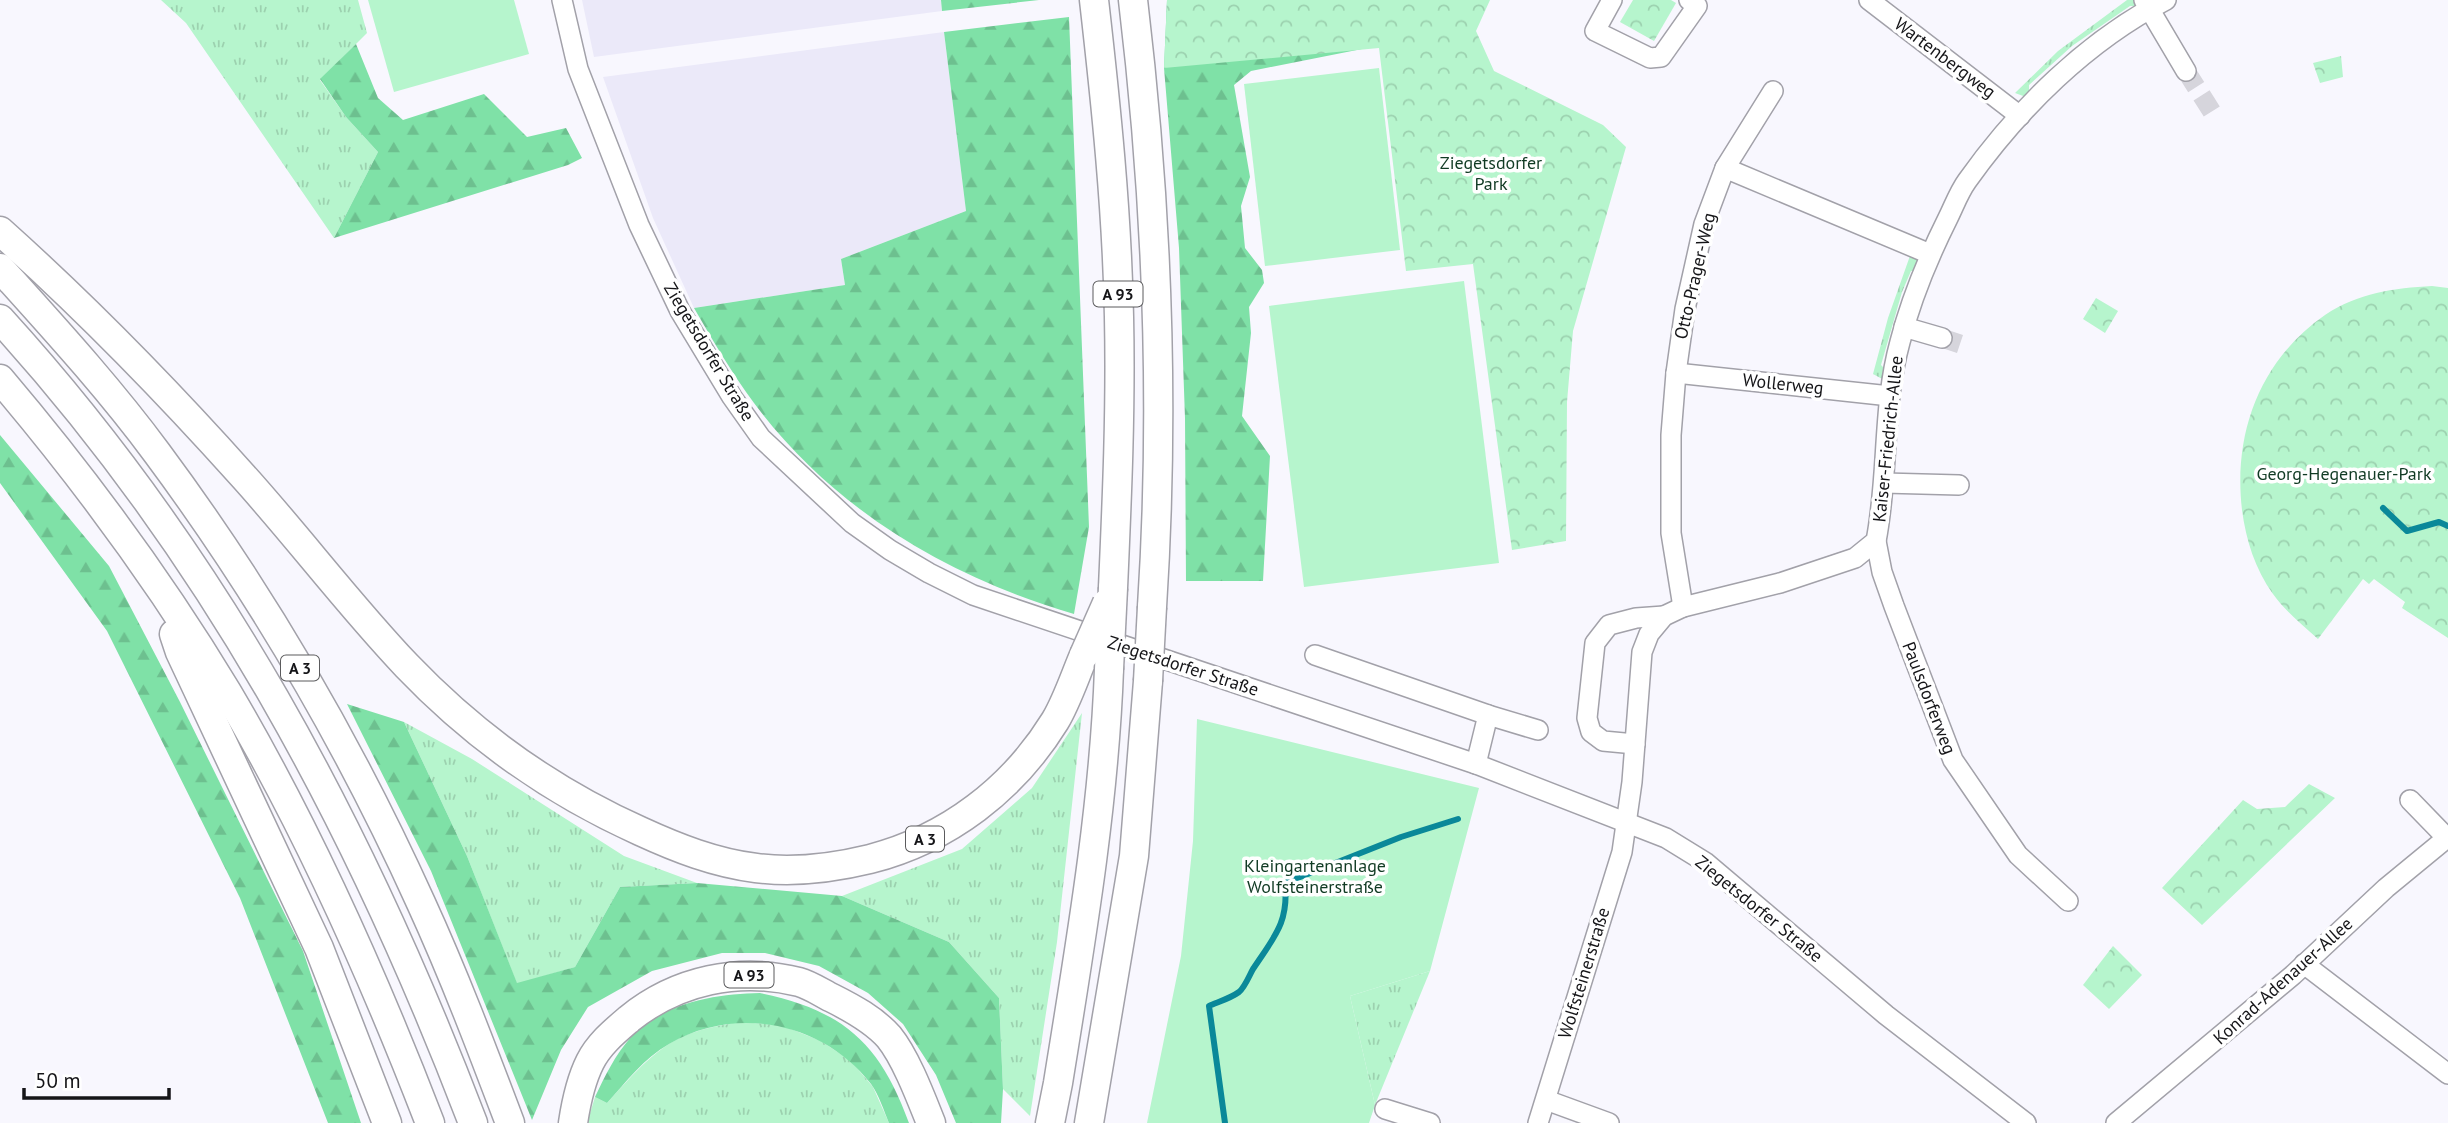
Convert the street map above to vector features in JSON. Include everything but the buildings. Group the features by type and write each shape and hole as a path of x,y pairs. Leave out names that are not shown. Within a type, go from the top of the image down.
{"highway":[{"name":"A 93","path":"1050,1123 1097,828 1107,724 1119,449 1119,315 1110,141 1094,0"},
{"name":"A 93","path":"1089,1123 1134,856 1152,607 1159,422 1157,321 1141,69 1133,0"},
{"name":"A 93","path":"1141,69 1148,0"},
{"name":"A 3","path":"0,231 64,288 159,385 245,478 408,667 452,708 508,755 557,788 608,817 682,850 756,868 800,870 842,866 891,853 936,835 978,808 1014,774 1056,720 1113,588"},
{"name":"A 3","path":"0,268 102,382 157,453 242,574 298,663 369,793 421,903 510,1123"},
{"name":"A 3","path":"0,320 105,444 162,520 229,621 280,705 397,935 473,1123"},
{"path":"0,379 107,513 158,584 226,691 308,842 363,959 430,1123"},
{"path":"158,584 180,652 319,948 387,1123"},
{"name":"A 93","path":"573,1123 578,1096 590,1061 610,1034 649,1003 685,986 722,977 756,975 801,982 855,1010 889,1037 915,1083 931,1123"},
{"name":"A 93","path":"1099,1072 1103,1123"}],"street":[{"name":"Ziegetsdorfer Straße","path":"562,0 578,69 610,154 639,225 680,311 732,397 761,438 852,523 890,550 973,595 1476,764 1666,838 1705,862 1886,1015 2026,1123"},
{"path":"1612,0 1595,31 1650,58 1661,57 1697,6 1689,0"},
{"name":"Wartenbergweg","path":"1869,0 2020,116"},
{"path":"2153,3 2186,71"},
{"name":"Kaiser-Friedrich-Allee","path":"1664,616 1683,607 1780,583 1855,558 1876,541 1884,483 1890,396 1899,342 1930,254 1966,182 2020,116 2066,69 2153,3"},
{"name":"Otto-Prager-Weg","path":"1683,607 1671,533 1671,435 1685,309 1704,224 1725,168 1773,91"},
{"path":"1725,168 1930,254"},
{"path":"1904,327 1942,338"},
{"name":"Wollerweg","path":"1676,373 1890,396"},
{"path":"1884,483 1959,485"},
{"name":"Paulsdorferweg","path":"1876,541 1882,572 1953,760 2018,855 2068,901"},
{"path":"1626,822 1642,652 1650,634 1664,616"},
{"path":"1635,744 1603,741 1591,732 1587,718 1595,643 1609,625 1636,618 1664,616"},
{"path":"1315,655 1538,730"},
{"path":"1476,764 1488,715"},
{"path":"2410,800 2447,838"},
{"name":"Wolfsteinerstraße","path":"1538,1123 1622,852 1626,822"},
{"name":"Konrad-Adenauer-Allee","path":"2116,1123 2304,964 2386,888 2447,838"},
{"path":"2304,964 2448,1074"},
{"path":"1546,1100 1609,1123"},
{"path":"1385,1109 1430,1123"}],"shaded area":[{"path":"582,0 941,0 942,11 594,57"},
{"path":"944,32 966,211 841,259 845,285 694,308 653,218 603,77"}],"green space":[{"path":"161,0 358,0 367,33 320,80 346,117 378,152 334,238 186,23"},
{"path":"368,0 514,0 529,54 394,92"},
{"path":"941,0 1039,0 942,11"},
{"path":"1167,0 1372,47 1251,71 1234,85 1250,177 1241,206 1245,248 1262,270 1264,283 1249,307 1251,333 1242,416 1270,456 1263,581 1186,581 1185,418 1179,248 1164,68"},
{"name":"Ziegetsdorfer Park","path":"1167,0 1490,0 1476,31 1494,71 1603,125 1626,147 1573,331 1567,402 1566,541 1512,550 1473,264 1406,271 1379,48 1164,68"},
{"path":"1633,0 1671,0 1676,3 1654,41 1620,22"},
{"path":"2127,0 2136,0 2138,6 2130,6 2072,46 2029,85 2029,94 2026,97 2015,93 2058,51"},
{"path":"1069,17 1089,527 1074,614 1027,599 938,559 857,507 820,476 754,403 694,308 845,285 841,259 966,211 944,32"},
{"path":"356,44 378,98 403,120 484,94 527,137 566,128 582,158 568,165 334,238 378,152 346,117 320,79"},
{"path":"2341,56 2343,77 2320,83 2313,63"},
{"path":"1379,68 1400,250 1265,266 1244,84"},
{"path":"1911,253 1919,261 1917,271 1911,271 1902,292 1881,365 1887,371 1886,381 1873,374 1888,318"},
{"path":"1464,281 1499,563 1304,587 1269,306"},
{"name":"Georg-Hegenauer-Park","path":"2432,286 2448,288 2448,638 2402,608 2405,602 2374,579 2369,584 2363,579 2318,639 2278,600 2261,575 2252,554 2242,510 2240,481 2247,426 2268,376 2283,354 2302,333 2325,315 2350,301 2377,293"},
{"path":"2096,298 2118,311 2105,333 2083,319"},
{"path":"0,435 109,566 180,702 303,951 361,1123 328,1123 240,898 107,631 0,483"},
{"path":"347,704 404,722 467,856 517,983 575,967 620,887 697,883 842,896 949,942 999,998 1003,1089 1001,1123 956,1123 936,1075 903,1024 868,993 819,966 765,953 722,953 652,971 588,1007 561,1050 532,1120 431,871"},
{"path":"1082,713 1057,942 1030,1116 1003,1089 999,998 949,942 842,896 962,849 1032,788"},
{"name":"Kleingartenanlage Wolfsteinerstraße","path":"1197,719 1479,788 1430,971 1350,996 1375,1105 1369,1123 1147,1123 1181,956 1193,841"},
{"path":"404,722 472,759 624,856 697,883 620,887 575,967 517,984 467,856"},
{"path":"2309,784 2335,798 2202,925 2162,888 2243,800 2257,809 2285,807"},
{"path":"2113,946 2142,975 2109,1009 2083,985"},
{"path":"1430,971 1375,1105 1350,996"},
{"path":"760,993 814,1009 855,1034 885,1071 909,1123 889,1123 871,1084 852,1063 829,1046 778,1026 750,1023 723,1025 695,1032 669,1044 643,1063 607,1103 595,1097 625,1044 644,1025 658,1016 674,1008 708,998"},
{"path":"738,1022 781,1025 821,1041 851,1061 873,1087 889,1123 587,1123 595,1097 607,1103 647,1061 669,1044 700,1030"}],"waterway":[{"path":"2383,508 2407,531 2439,522 2448,526"},
{"path":"1225,1123 1209,1006 1236,994 1245,984 1282,919 1285,909 1285,883 1401,837 1458,819"}],"tunnel":[{"path":"2186,71 2214,115"},
{"path":"1942,338 1960,344"}]}
